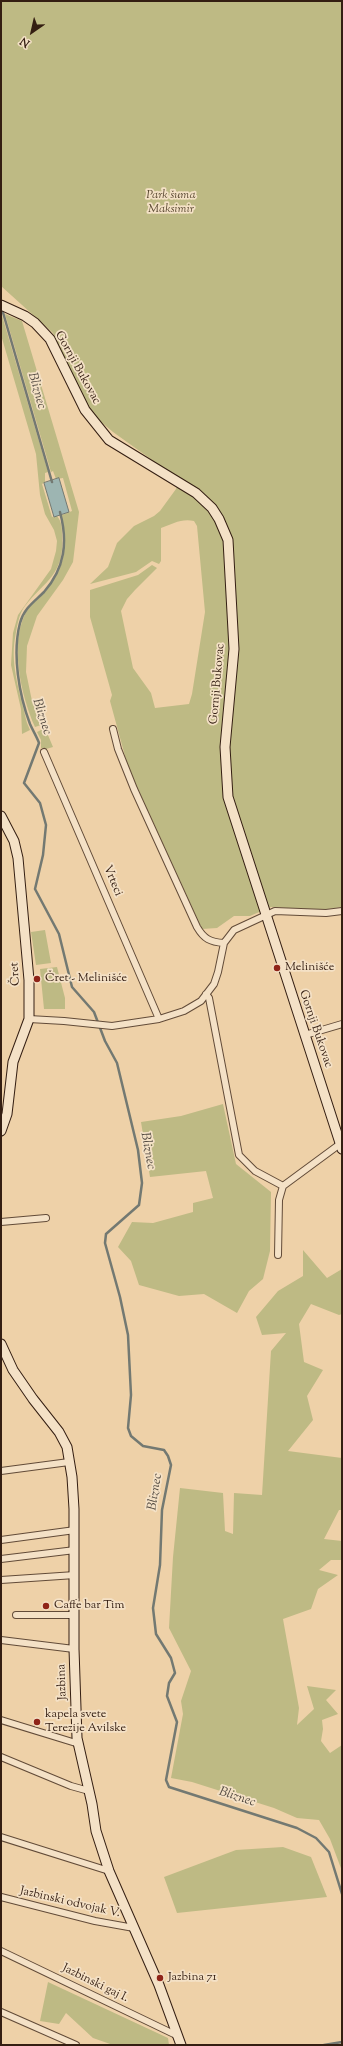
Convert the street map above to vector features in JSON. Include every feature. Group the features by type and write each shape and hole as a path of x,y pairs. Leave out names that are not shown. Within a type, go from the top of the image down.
{"street":[{"name":"Gornji Bukovac","path":"4,306 16,310 35,323 50,339 85,410 109,440 196,493 212,508 224,530 228,540 234,649 225,747 228,797 265,916 341,1147"},
{"path":"113,729 118,750 134,789 197,927 202,936 207,940 224,943"},
{"name":"Vrteci","path":"44,752 159,1019"},
{"name":"Čret","path":"1,816 14,841 18,858 29,980 28,1019 13,1062 7,1114 1,1131"},
{"path":"28,1019 112,1026 159,1019 184,1011 201,1001 206,994 218,972 224,943 234,930 275,911 326,913 342,910"},
{"path":"206,994 209,998 239,1155 255,1171 283,1186"},
{"path":"305,1036 342,1024"},
{"path":"278,1255 279,1200 283,1186 341,1147"},
{"path":"1,1222 46,1218"},
{"name":"Jazbina","path":"1,1344 13,1370 33,1399 59,1432 67,1447 72,1477 75,1530 74,1649 77,1738 90,1791 96,1831 109,1871 180,2041"},
{"path":"1,1471 70,1462"},
{"path":"1,1540 75,1530"},
{"path":"1,1559 75,1550"},
{"path":"1,1580 75,1575"},
{"path":"16,1615 75,1615"},
{"path":"1,1640 74,1649"},
{"path":"1,1720 79,1744"},
{"path":"1,1757 71,1786 90,1791"},
{"path":"1,1837 109,1871"},
{"name":"Jazbinski odvojak V.","path":"1,1897 96,1921 134,1928"},
{"name":"Jazbinski gaj I.","path":"1,1951 180,2041"},
{"path":"1,2012 76,2045"}],"green space":[{"name":"Park šuma Maksimir","path":"1,1 342,1 342,907 321,910 271,907 250,916 234,916 217,928 202,929 128,767 110,701 112,695 90,617 90,590 138,575 152,565 157,568 127,599 121,611 133,668 151,693 155,708 189,704 192,694 205,612 197,526 194,521 185,520 161,528 161,561 159,564 152,561 136,572 90,584 108,567 117,543 134,526 154,516 160,511 176,489 180,480 113,432 87,410 53,333 1,286"},
{"path":"1,312 48,472 45,473 45,482 42,484 52,517 57,516 59,518 62,530 62,549 57,568 52,576 25,606 19,617 17,626 14,649 15,670 19,692 30,730 22,734 21,709 11,665 13,633 18,615 51,569 57,541 54,530 45,514 40,495 36,454 1,335"},
{"path":"5,314 22,321 79,512 73,562 63,580 37,616 27,646 26,672 32,701 44,724 35,727 21,684 18,652 19,636 22,622 28,609 45,592 58,573 62,564 64,555 64,537 62,515 72,511 63,478 56,479 53,471 51,472"},
{"path":"45,728 53,747 46,749 41,748 41,740 37,732"},
{"path":"45,930 51,963 36,965 31,932"},
{"path":"57,967 65,998 65,1009 44,1009 40,969"},
{"path":"223,1104 236,1164 271,1192 270,1251 263,1279 249,1291 237,1313 204,1294 179,1296 139,1285 131,1261 118,1247 132,1222 153,1223 193,1212 193,1203 213,1198 206,1171 150,1177 141,1122 181,1116"},
{"path":"303,1250 327,1278 342,1269 342,1314 339,1315 311,1304 299,1324 304,1362 323,1370 307,1396 313,1420 288,1451 342,1458 342,1510 339,1510 324,1539 342,1541 342,1560 331,1560 319,1570 338,1575 318,1589 311,1609 283,1619 299,1708 297,1725 314,1709 307,1686 336,1690 326,1700 338,1714 322,1720 323,1729 321,1741 330,1753 342,1745 342,1871 330,1839 319,1820 297,1818 274,1808 192,1782 171,1778 183,1714 181,1701 191,1671 169,1628 173,1557 180,1488 223,1493 225,1531 233,1534 234,1493 262,1495 271,1351 286,1333 262,1335 256,1317 278,1291 303,1276"},
{"path":"283,1847 311,1857 327,1897 177,1913 164,1877 236,1850"},
{"path":"48,1982 168,2038 169,2045 113,2045 93,2038 66,2013 59,2024 40,2021"}],"water":[{"path":"59,478 69,512 54,517 44,483"}],"waterway":[{"name":"Bliznec","path":"2,309 52,482"},
{"name":"Bliznec","path":"60,512 64,534 63,554 60,564 51,583 24,613 20,623 18,635 17,661 20,687 26,713 39,743 24,783 40,803 46,825 43,855 35,889 59,934 72,987 94,1012 105,1041 117,1063 138,1150 142,1183 139,1205 106,1234 105,1243 120,1297 128,1335 131,1395 128,1428 131,1436 143,1446 164,1450 171,1465 162,1510 160,1565 153,1608 156,1634 171,1658 175,1673 169,1683 167,1696 177,1722 166,1780 169,1787 297,1828 316,1838 329,1852 342,1894"},
{"name":"Bliznec","path":"324,2045 342,2042"}],"place":[{"name":"Melinišće","path":"277,968"},
{"name":"Čret - Melinišće","path":"37,979"},
{"name":"Caffe bar Tim","path":"46,1606"},
{"name":"kapela svete Terezije Avilske","path":"37,1722"},
{"name":"Jazbina 71","path":"160,1978"}]}
